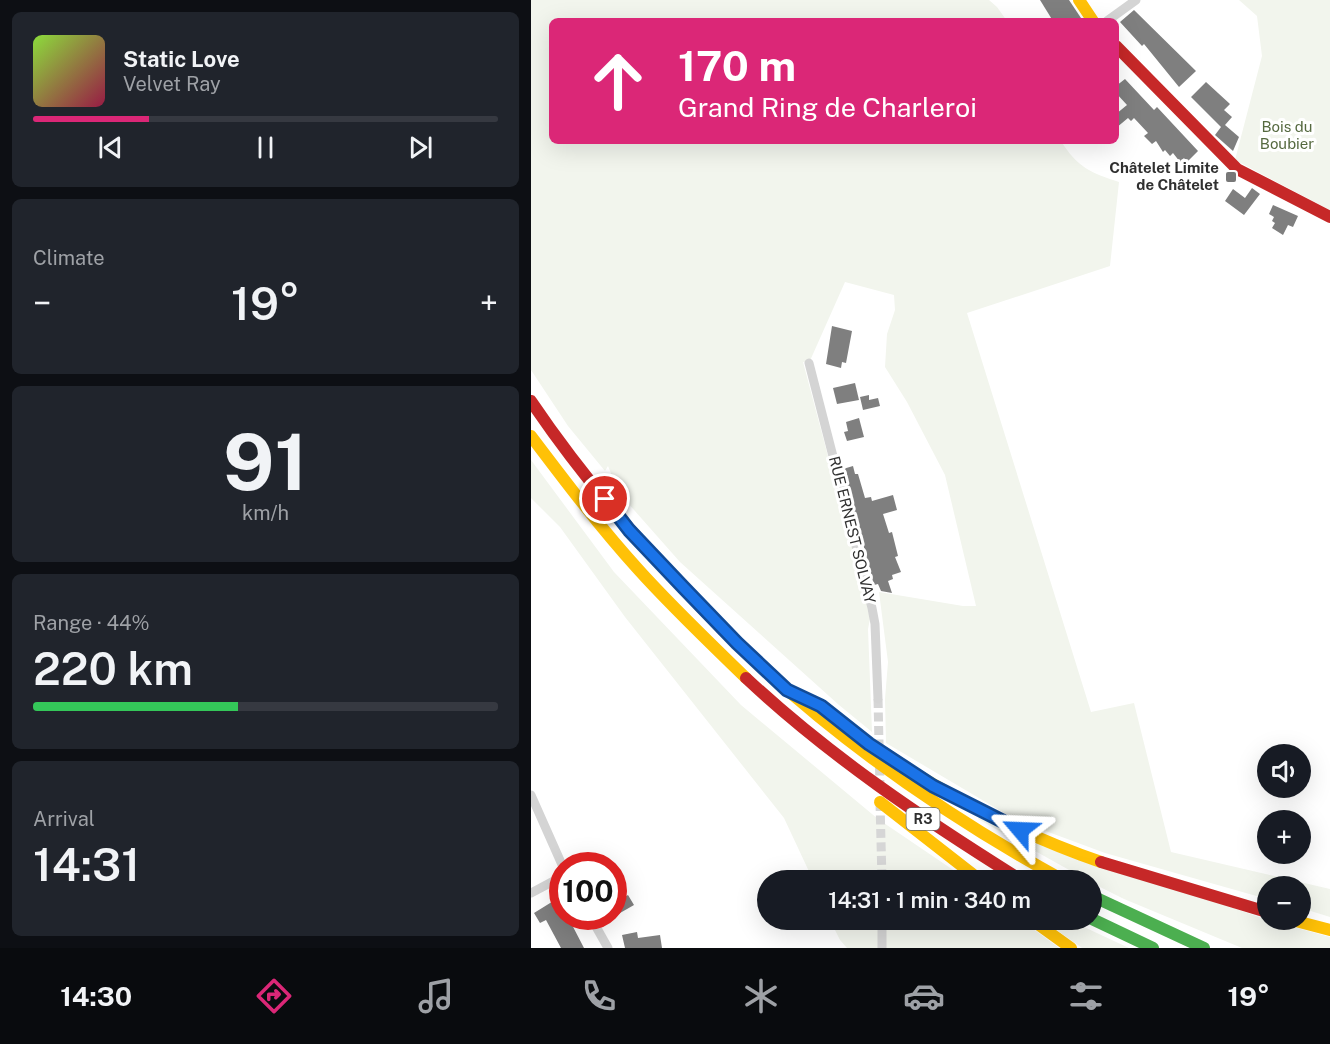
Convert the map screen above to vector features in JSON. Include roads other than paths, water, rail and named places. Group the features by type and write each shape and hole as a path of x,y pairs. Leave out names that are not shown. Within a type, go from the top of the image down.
{"main road":[{"path":"1079,0 1091,18"},
{"path":"1119,49 1236,169 1330,217"},
{"name":"R3","path":"531,401 629,530 737,643 787,690 913,788 978,831 1046,870"},
{"name":"R3","path":"531,436 562,480 606,533 722,658 830,751 900,804 1004,870"},
{"path":"787,690 821,706 869,744 933,786 1037,837 1091,858 1257,909"},
{"path":"830,751 842,772 967,870"},
{"path":"1102,901 1204,948"},
{"path":"1102,924 1153,948"},
{"path":"1311,925 1330,930"},
{"path":"1046,930 1071,948"}],"street":[{"path":"1111,18 1136,0"},
{"name":"RUE ERNEST SOLVAY","path":"809,363 872,608 875,624 878,699"},
{"path":"531,795 556,852"},
{"path":"531,893 549,883"},
{"path":"597,930 608,948"},
{"path":"882,930 882,948"}],"tunnel":[{"path":"878,699 880,788"},
{"path":"880,802 882,870"}],"place":[{"name":"Châtelet Limite de Châtelet","path":"1231,177"}],"park label":[{"name":"Bois du Boubier","path":"1287,136"}]}
